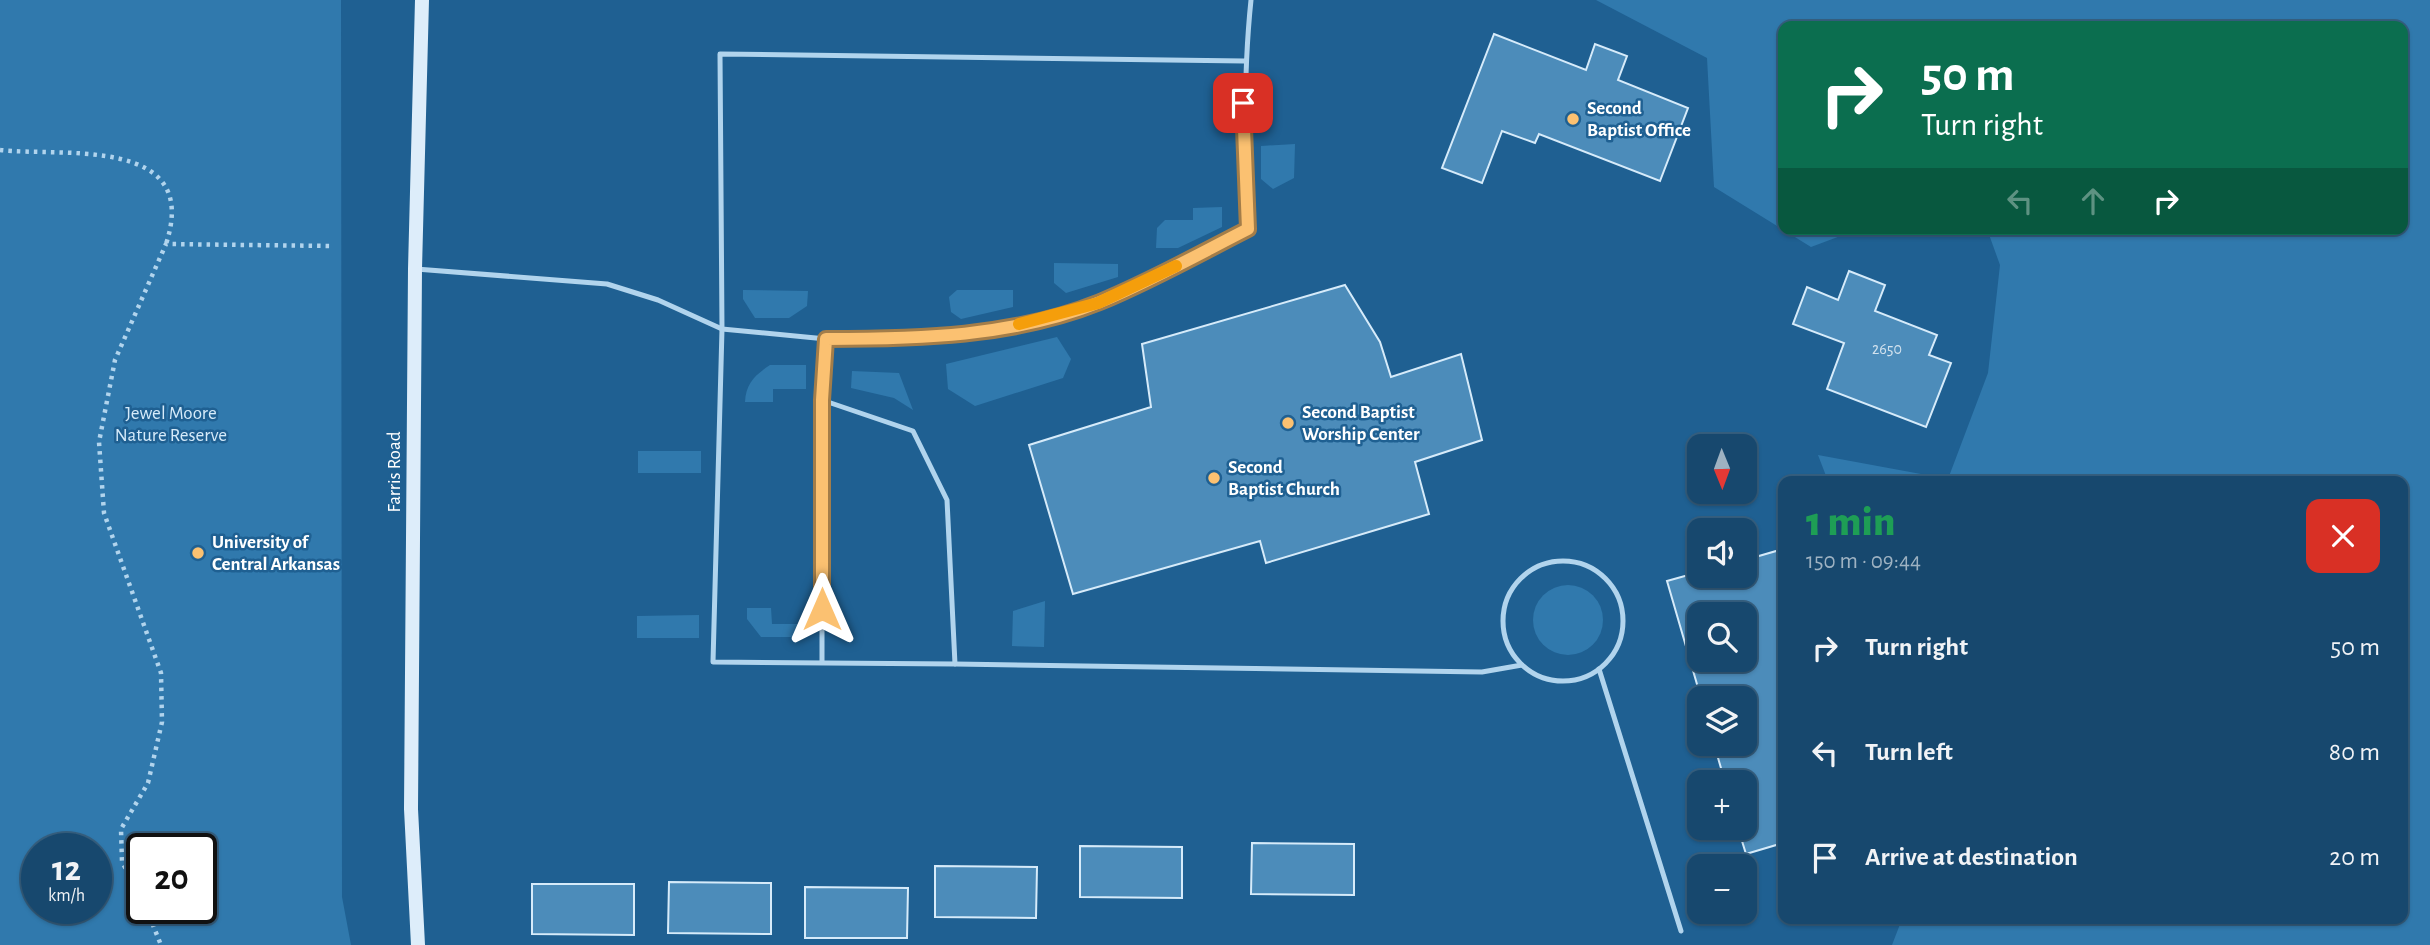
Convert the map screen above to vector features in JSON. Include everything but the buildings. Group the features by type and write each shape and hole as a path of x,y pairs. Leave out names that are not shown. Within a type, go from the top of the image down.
{"street":[{"name":"Farris Road","path":"418,945 411,809 415,269 422,0"}],"lane":[{"path":"415,269 607,284 658,300 722,329 826,339 931,339 1037,321 1098,303 1248,229 1243,124 1244,61 1251,0"},
{"path":"1244,61 720,54 722,329 713,662 1482,671 1522,665"},
{"path":"822,662 822,400 826,339"},
{"path":"822,400 914,431 947,500 955,664"},
{"path":"1570,561 1589,567 1605,577 1616,592 1623,611 1623,629 1618,648 1599,670 1572,681 1551,680 1532,673 1522,665 1506,642 1503,621 1506,601 1517,583 1532,570 1552,562 1570,561"},
{"path":"1599,670 1681,931"}],"path":[{"path":"0,150 110,155 140,165 153,174 170,197 172,220 166,244 115,360 99,442 104,513 161,673 162,722 148,783 121,829 122,862 126,869"},
{"path":"166,244 332,246"},
{"path":"152,924 161,945"}],"green space":[{"name":"Jewel Moore Nature Reserve","path":"0,0 341,0 342,897 351,945 0,945"},
{"path":"1596,0 2430,0 2430,945 1892,945 1900,924 2408,924 2408,476 1949,476 1988,373 2000,265 1989,235 2408,235 2408,21 1778,21 1778,227 1714,187 1707,58"},
{"path":"1295,144 1294,178 1273,189 1261,179 1261,146"},
{"path":"1222,207 1222,227 1178,248 1156,248 1157,228 1165,220 1193,220 1193,208"},
{"path":"1792,235 1843,235 1811,247"},
{"path":"1054,263 1118,264 1118,277 1066,293 1054,283"},
{"path":"743,290 808,291 807,306 789,318 755,318 743,299"},
{"path":"957,290 1013,290 1013,307 961,319 951,312 949,297"},
{"path":"1057,337 1071,359 1063,378 975,406 948,389 946,364"},
{"path":"770,365 806,365 806,389 773,389 773,402 745,402 752,380"},
{"path":"852,371 899,373 913,410 894,398 851,388"},
{"path":"638,451 701,451 701,473 638,473"},
{"path":"1818,455 1932,476 1826,476"},
{"path":"1575,585 1588,591 1597,600 1601,606 1601,634 1593,645 1582,653 1561,655 1543,645 1535,634 1533,613 1543,595 1554,587"},
{"path":"1045,601 1044,647 1012,646 1013,611"},
{"path":"747,608 771,608 772,624 802,624 802,637 761,637 747,619"},
{"path":"699,615 699,638 637,638 637,616"}],"slow traffic":[{"path":"1019,324 1098,303 1176,266"}],"place":[{"name":"Second Baptist Office","path":"1573,119"},
{"name":"Second Baptist Worship Center","path":"1288,423"},
{"name":"Second Baptist Church","path":"1214,478"},
{"name":"University of Central Arkansas","path":"198,553"}],"route":[{"path":"822,609 822,400 826,339 931,339 1037,321 1098,303 1248,229 1243,103"}]}
